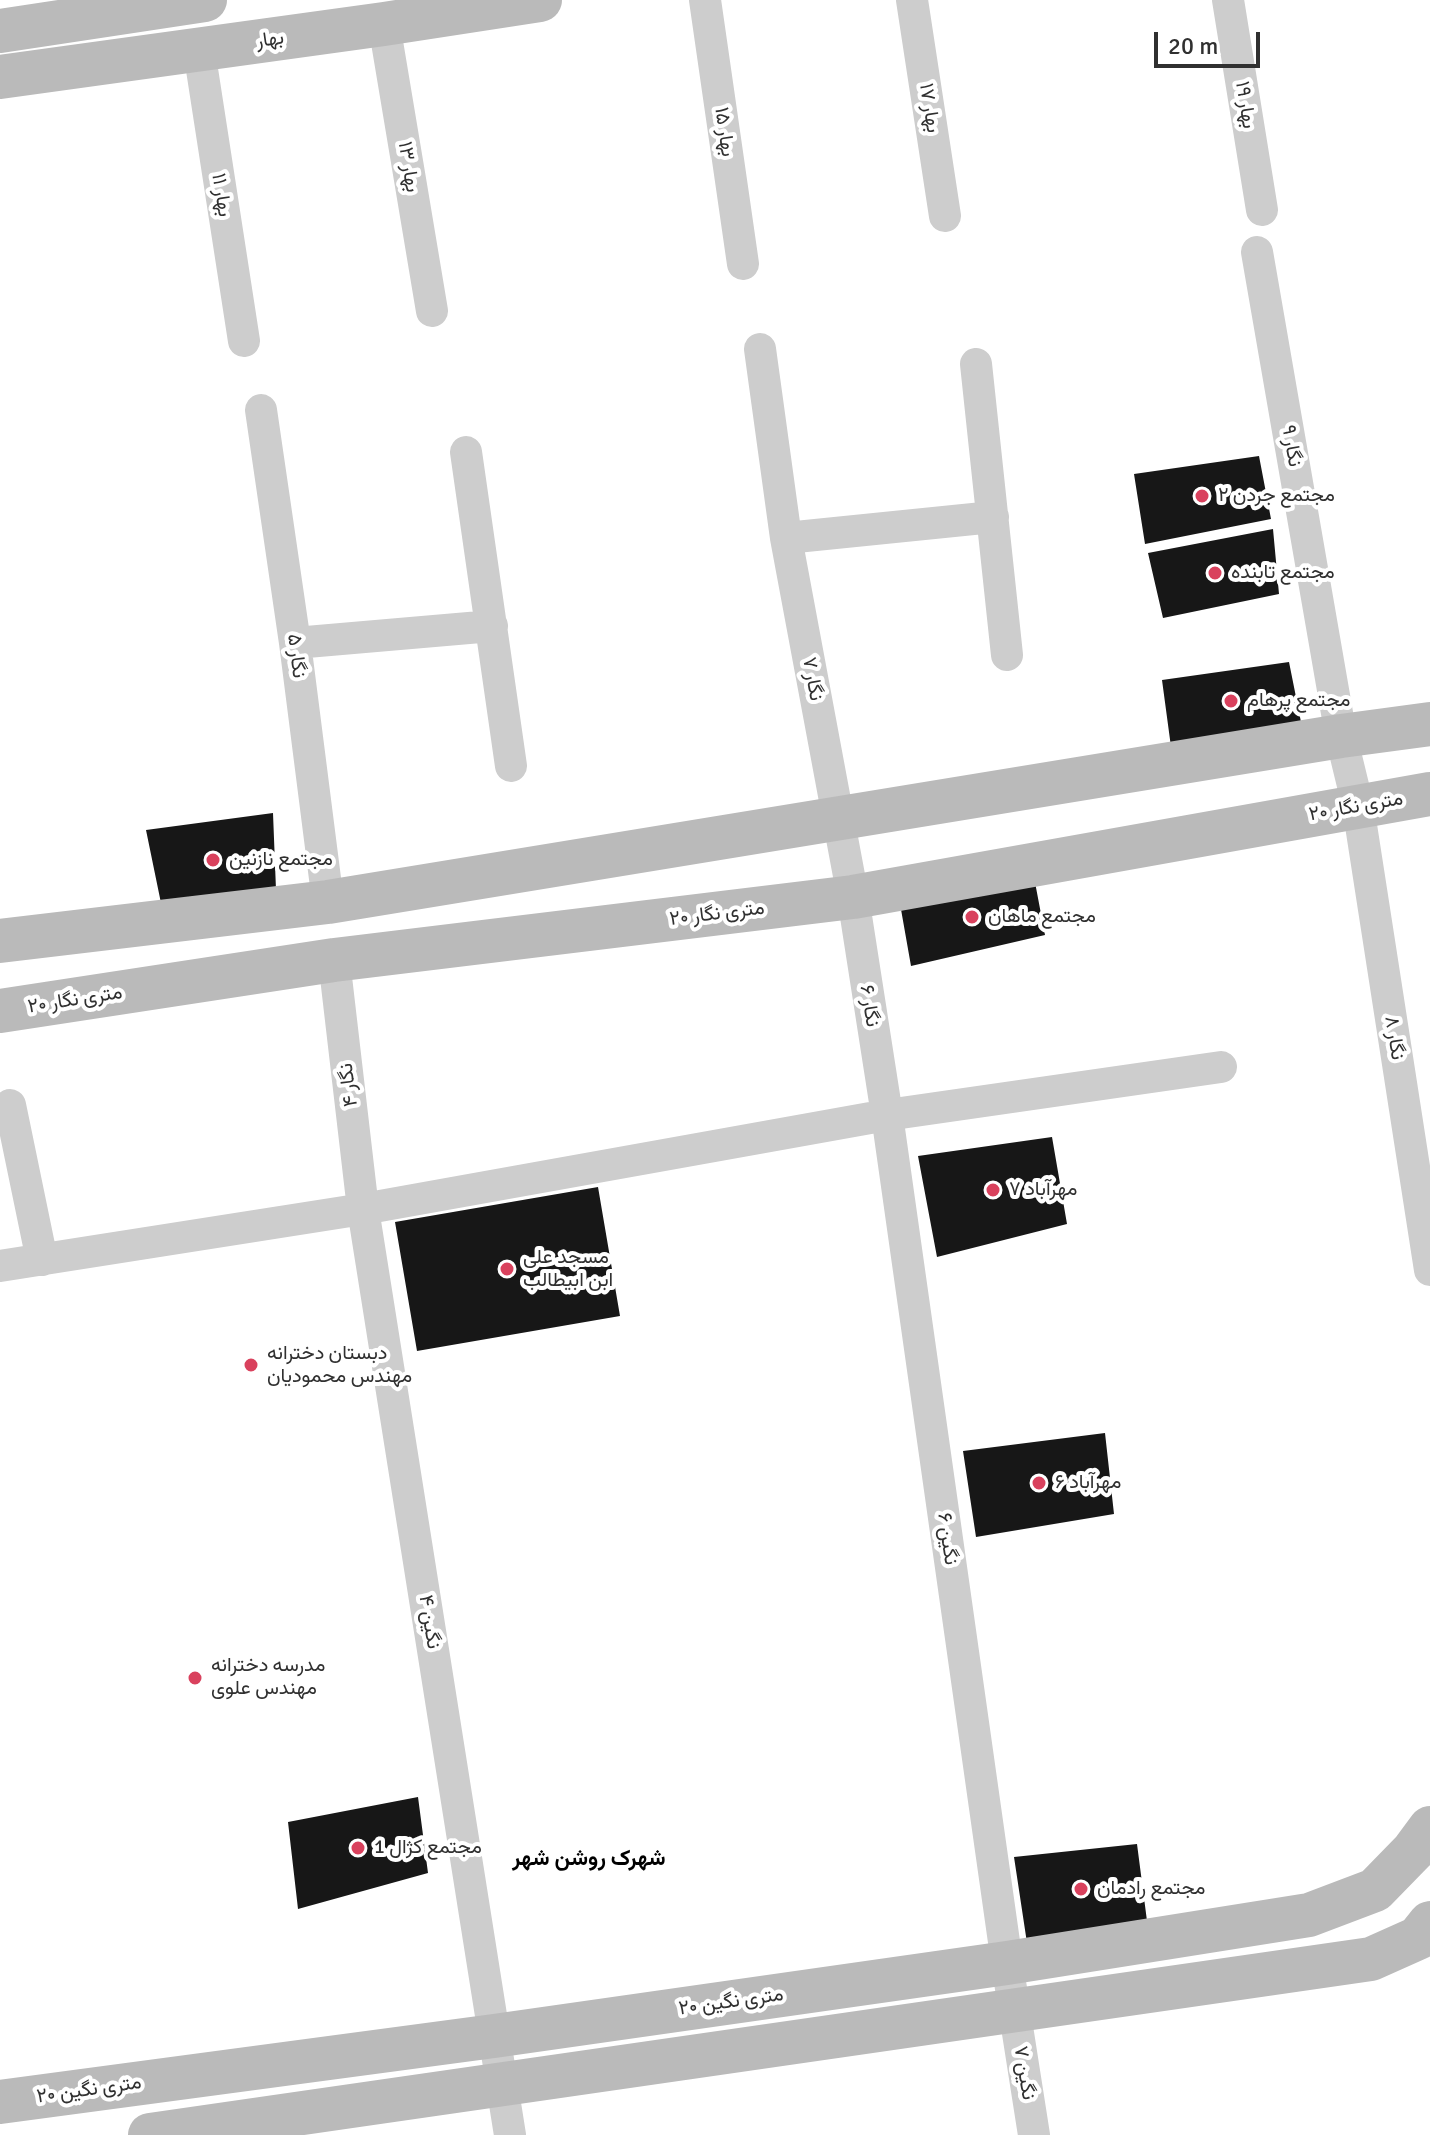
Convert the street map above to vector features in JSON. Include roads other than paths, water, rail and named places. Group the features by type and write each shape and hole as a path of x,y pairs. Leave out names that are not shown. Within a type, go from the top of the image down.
{"street":[{"path":"0,31 142,5 205,0"},
{"name":"بهار","path":"0,77 540,0"},
{"name":"بهار ۱۵","path":"705,0 743,264"},
{"name":"بهار ۱۷","path":"912,0 945,216"},
{"name":"بهار ۱۹","path":"1228,0 1262,210"},
{"name":"بهار ۱۳","path":"384,24 432,311"},
{"name":"بهار ۱۱","path":"199,50 244,341"},
{"name":"نگار ۹","path":"1257,252 1341,736 1358,806"},
{"name":"نگار ۷","path":"760,349 786,538 853,897"},
{"path":"976,364 1007,655"},
{"name":"نگار ۵","path":"261,410 328,902"},
{"path":"466,452 511,766"},
{"path":"786,538 993,517"},
{"path":"295,643 492,626"},
{"path":"0,941 328,902 1430,724"},
{"name":"۲۰ متری نگار","path":"0,1011 334,960 853,897 1430,794"},
{"name":"نگار ۸","path":"1358,806 1430,1270"},
{"name":"نگار ۶","path":"853,897 887,1115"},
{"path":"328,902 334,960"},
{"name":"نگار ۴","path":"334,960 363,1209"},
{"path":"0,1266 363,1209 887,1115 1221,1067"},
{"path":"10,1105 42,1260"},
{"name":"نگین ۶","path":"887,1115 1015,2010"},
{"name":"نگین ۴","path":"363,1209 510,2135"},
{"name":"۲۰ متری نگین","path":"0,2102 1007,1963 1309,1915 1375,1890 1413,1851 1430,1828"},
{"path":"150,2135 1371,1959 1418,1938 1430,1923"},
{"name":"نگین ۷","path":"1015,2010 1034,2135"}],"place":[{"name":"مجتمع جردن ۲","path":"1202,496"},
{"name":"مجتمع تابنده","path":"1215,573"},
{"name":"مجتمع پرهام","path":"1231,701"},
{"name":"مجتمع نازنین","path":"213,860"},
{"name":"مجتمع ماهان","path":"972,917"},
{"name":"مهرآباد ۷","path":"993,1190"},
{"name":"مسجد علی ابن ابیطالب","path":"507,1269"},
{"name":"دبستان دخترانه مهندس محمودیان","path":"251,1365"},
{"name":"مهرآباد ۶","path":"1039,1483"},
{"name":"مدرسه دخترانه مهندس علوی","path":"195,1678"},
{"name":"مجتمع کژال 1","path":"358,1848"},
{"name":"مجتمع رادمان","path":"1081,1889"}],"district":[{"name":"شهرک روشن شهر","path":"589,1859"}]}
